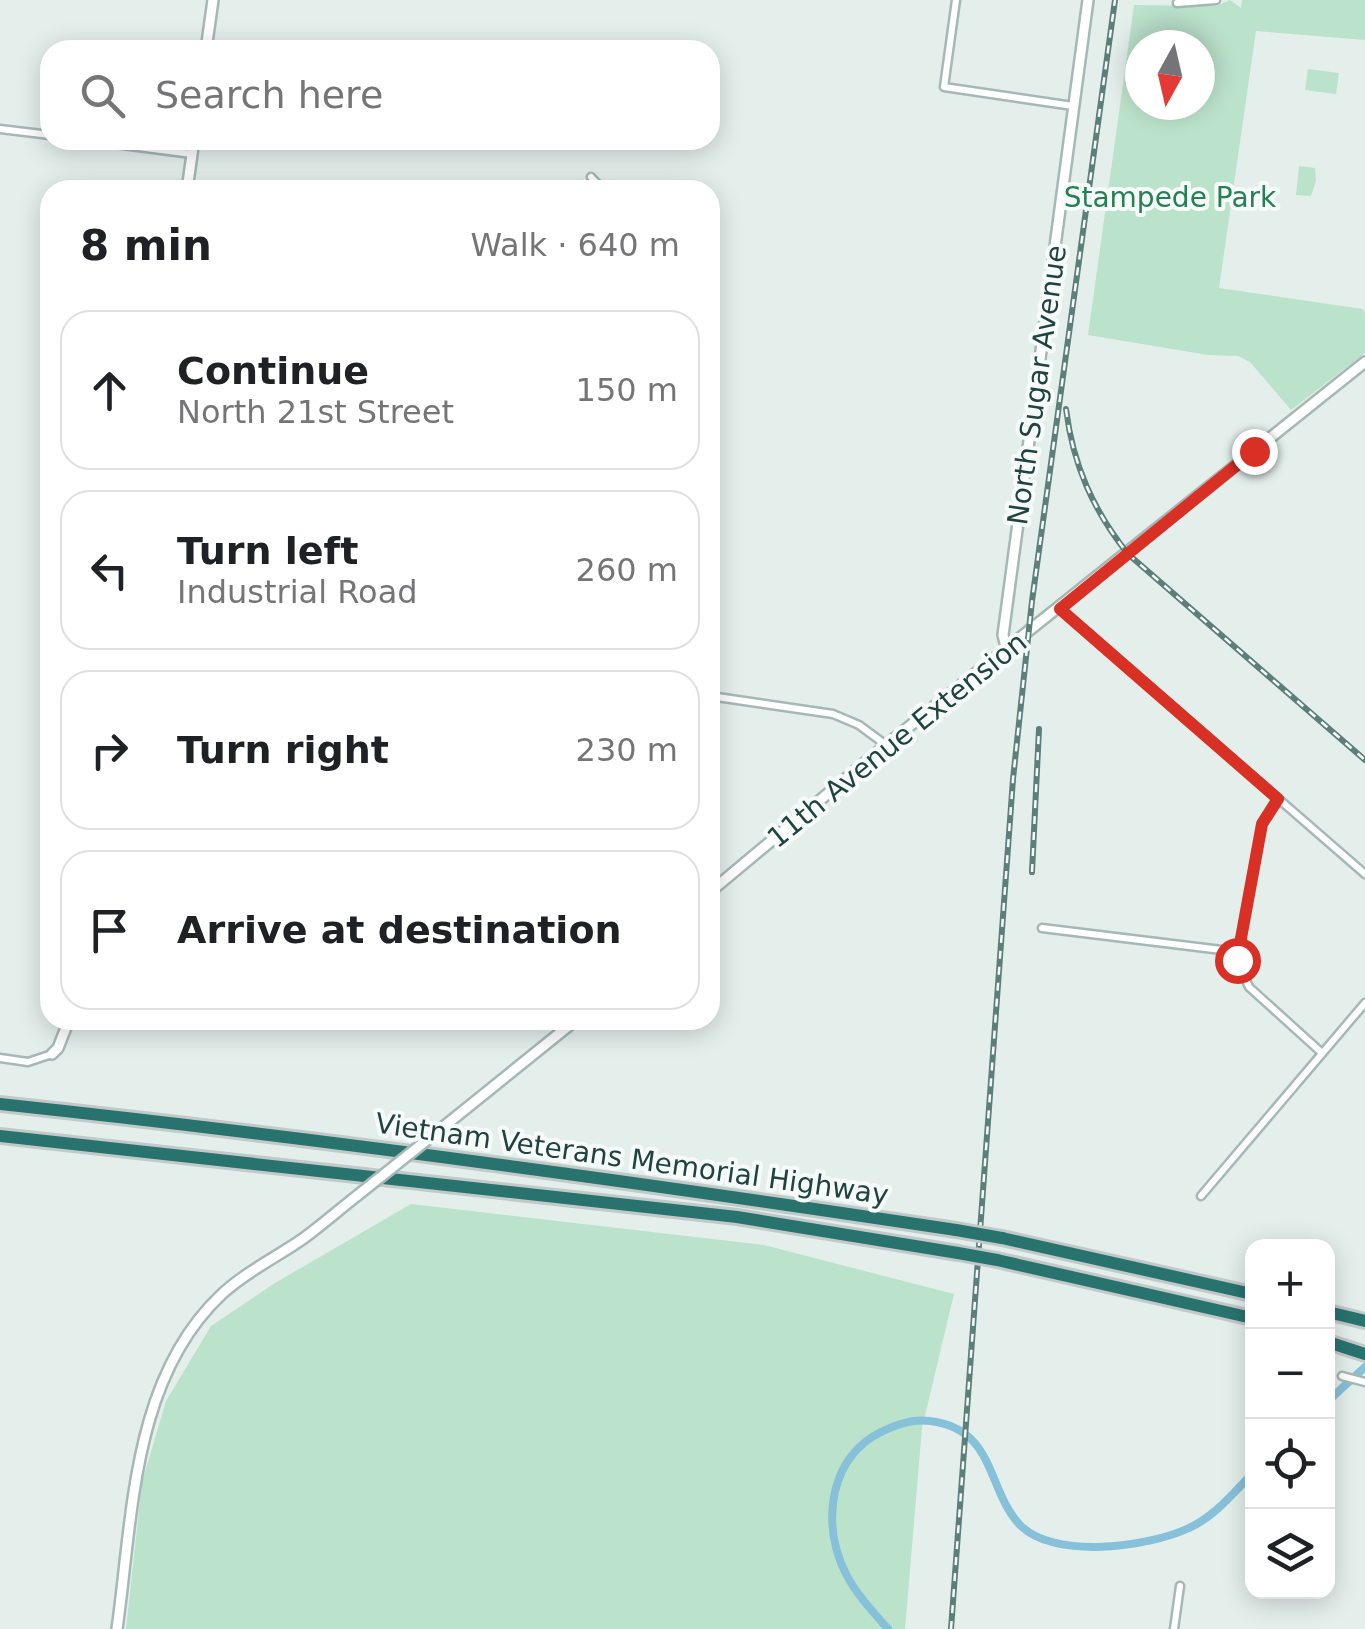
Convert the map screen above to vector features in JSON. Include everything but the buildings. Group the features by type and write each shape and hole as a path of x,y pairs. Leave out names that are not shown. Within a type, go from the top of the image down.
{"highway":[{"name":"Vietnam Veterans Memorial Highway","path":"0,1104 225,1128 956,1230 1245,1292"},
{"name":"Vietnam Veterans Memorial Highway","path":"0,1136 737,1217 997,1260 1245,1316"},
{"path":"1335,1314 1365,1321"},
{"path":"1335,1341 1364,1351"}],"street":[{"path":"207,40 213,0"},
{"path":"956,0 944,87 1074,106"},
{"name":"North Sugar Avenue","path":"1007,651 1004,627 1088,0"},
{"path":"1177,3 1216,0"},
{"path":"0,129 40,135"},
{"path":"161,150 192,154"},
{"path":"188,180 193,150"},
{"path":"591,177 594,180"},
{"name":"11th Avenue Extension","path":"720,884 1365,362"},
{"path":"1060,609 1365,874"},
{"path":"720,697 833,714 859,725 886,746"},
{"path":"1278,799 1262,824 1237,960 1249,987 1322,1053"},
{"path":"1042,928 1238,952"},
{"path":"1202,1196 1365,1003"},
{"path":"0,1058 28,1062 52,1054 65,1030"},
{"path":"118,1629 145,1434 170,1362 200,1318 229,1288 304,1238 564,1030"},
{"path":"1342,1376 1363,1381"},
{"path":"1174,1629 1180,1586"}],"green space":[{"name":"Stampede Park","path":"1230,0 1241,8 1242,0 1365,0 1365,40 1256,31 1219,288 1363,309 1365,314 1365,353 1291,410 1250,362 1238,356 1208,355 1088,335 1125,70 1125,120 1215,120 1215,30 1131,30 1134,5 1216,6"},
{"path":"1308,69 1339,73 1336,94 1305,90"},
{"path":"1299,166 1315,168 1311,196 1296,195"},
{"path":"411,1204 764,1245 954,1294 922,1428 905,1629 126,1629 142,1482 166,1401 211,1326 275,1283"}],"waterway":[{"path":"1335,1395 1365,1367"},
{"path":"888,1629 846,1574 832,1519 838,1482 846,1465 872,1437 893,1427 930,1421 951,1426 967,1436 979,1448 1009,1511 1020,1525 1055,1543 1102,1547 1172,1535 1215,1511 1245,1481"}],"railway":[{"path":"951,1629 1013,779 1032,601 1115,0"},
{"path":"1066,409 1086,486 1128,554 1365,760"},
{"path":"1032,872 1039,729"}],"route":[{"path":"1237,960 1262,824 1278,799 1060,609 1254,451"}]}
